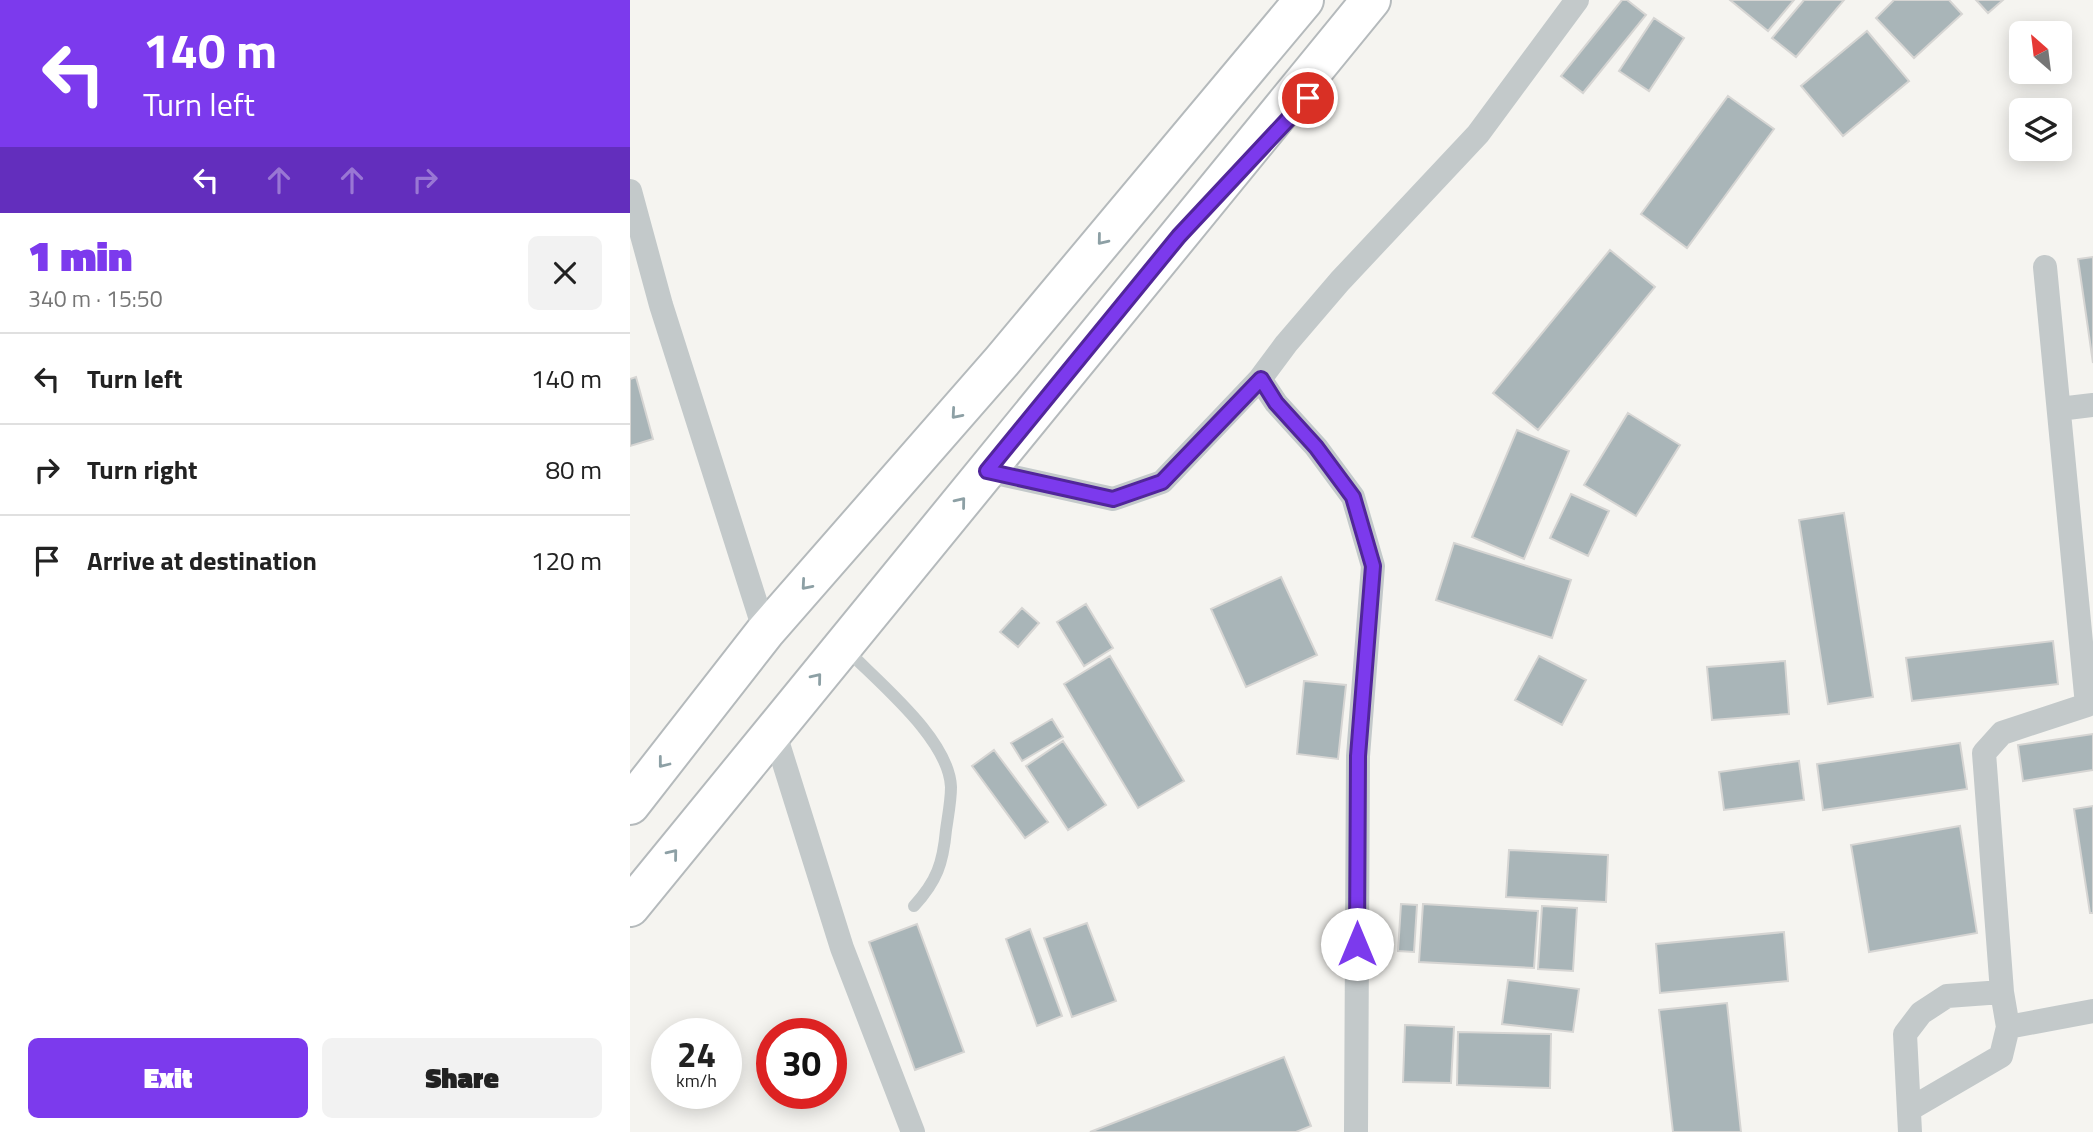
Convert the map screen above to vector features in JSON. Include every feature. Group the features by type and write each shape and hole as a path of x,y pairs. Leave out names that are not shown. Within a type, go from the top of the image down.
{"highway":[{"path":"1126,210 1270,0"},
{"path":"630,805 765,632 1002,362 1126,210 1304,0"},
{"path":"630,907 1371,0"},
{"path":"1179,236 1401,0"},
{"path":"1002,362 1048,396"}],"street":[{"path":"987,471 1113,499 1162,482 1261,379 1286,344 1340,281 1478,134 1577,0"},
{"path":"630,191 661,305 765,632"},
{"path":"1910,1121 2001,1056 2008,1027 2002,992 1984,752 2002,733 2090,704 2045,267"},
{"path":"1261,379 1276,403 1316,447 1353,497 1373,566 1358,756 1356,1132"},
{"path":"2059,409 2093,405"},
{"path":"774,731 842,948 913,1132"},
{"path":"1910,1121 1905,1034 1921,1013 1947,996 2002,992"},
{"path":"2008,1027 2093,1011"}],"lane":[{"path":"843,646 929,733 944,757 951,786 943,860 930,889 914,906"}],"building":[{"path":"1622,0 1627,0 1646,15 1583,93 1561,76"},
{"path":"1730,0 1794,0 1768,31"},
{"path":"1804,0 1844,0 1796,57 1772,38"},
{"path":"1894,0 1949,0 1962,14 1914,58 1876,18"},
{"path":"1976,0 2003,0 1988,13"},
{"path":"1654,18 1684,38 1649,91 1619,71"},
{"path":"1867,31 1909,81 1843,136 1801,86"},
{"path":"1728,96 1774,129 1687,248 1641,214"},
{"path":"1610,250 1655,287 1538,430 1493,393"},
{"path":"2093,257 2093,363 2078,259"},
{"path":"636,377 653,439 630,446 630,379"},
{"path":"1628,413 1680,445 1636,516 1584,485"},
{"path":"1517,430 1569,451 1524,559 1472,537"},
{"path":"1571,494 1609,511 1588,556 1550,538"},
{"path":"1844,513 1873,697 1828,704 1799,520"},
{"path":"1454,543 1571,580 1552,638 1436,600"},
{"path":"1281,577 1317,655 1246,687 1211,609"},
{"path":"1086,604 1113,648 1084,666 1057,622"},
{"path":"1022,608 1039,623 1018,647 1000,632"},
{"path":"2053,641 2058,684 1912,701 1906,658"},
{"path":"1110,656 1184,781 1138,808 1064,684"},
{"path":"1539,656 1586,680 1562,725 1515,700"},
{"path":"1785,661 1789,714 1712,720 1707,667"},
{"path":"1304,681 1346,685 1338,759 1297,754"},
{"path":"1052,719 1063,737 1022,761 1011,743"},
{"path":"2093,734 2093,770 2023,781 2018,745"},
{"path":"1063,741 1106,805 1068,830 1026,766"},
{"path":"1960,743 1967,789 1823,810 1817,764"},
{"path":"994,750 1048,822 1025,838 972,766"},
{"path":"1799,761 1804,800 1724,810 1719,772"},
{"path":"2093,806 2093,913 2090,913 2074,809"},
{"path":"1960,826 1977,933 1869,952 1851,845"},
{"path":"1509,850 1608,855 1606,902 1506,897"},
{"path":"1401,904 1417,905 1414,952 1398,951"},
{"path":"1423,904 1538,911 1534,968 1419,962"},
{"path":"1542,906 1577,908 1573,971 1538,969"},
{"path":"1087,923 1116,1001 1072,1017 1044,938"},
{"path":"917,924 964,1052 915,1070 869,942"},
{"path":"1030,929 1062,1016 1037,1026 1006,939"},
{"path":"1784,932 1788,981 1660,993 1656,944"},
{"path":"1508,980 1579,989 1573,1032 1502,1024"},
{"path":"1727,1003 1741,1132 1673,1132 1659,1010"},
{"path":"1405,1025 1454,1027 1451,1083 1403,1082"},
{"path":"1458,1032 1551,1034 1550,1088 1457,1085"},
{"path":"1284,1057 1311,1126 1296,1132 1090,1132"}],"route":[{"path":"1308,98 1179,236 987,471 1113,499 1162,482 1261,379 1276,403 1316,447 1353,497 1373,566 1358,756 1357,944"}]}
